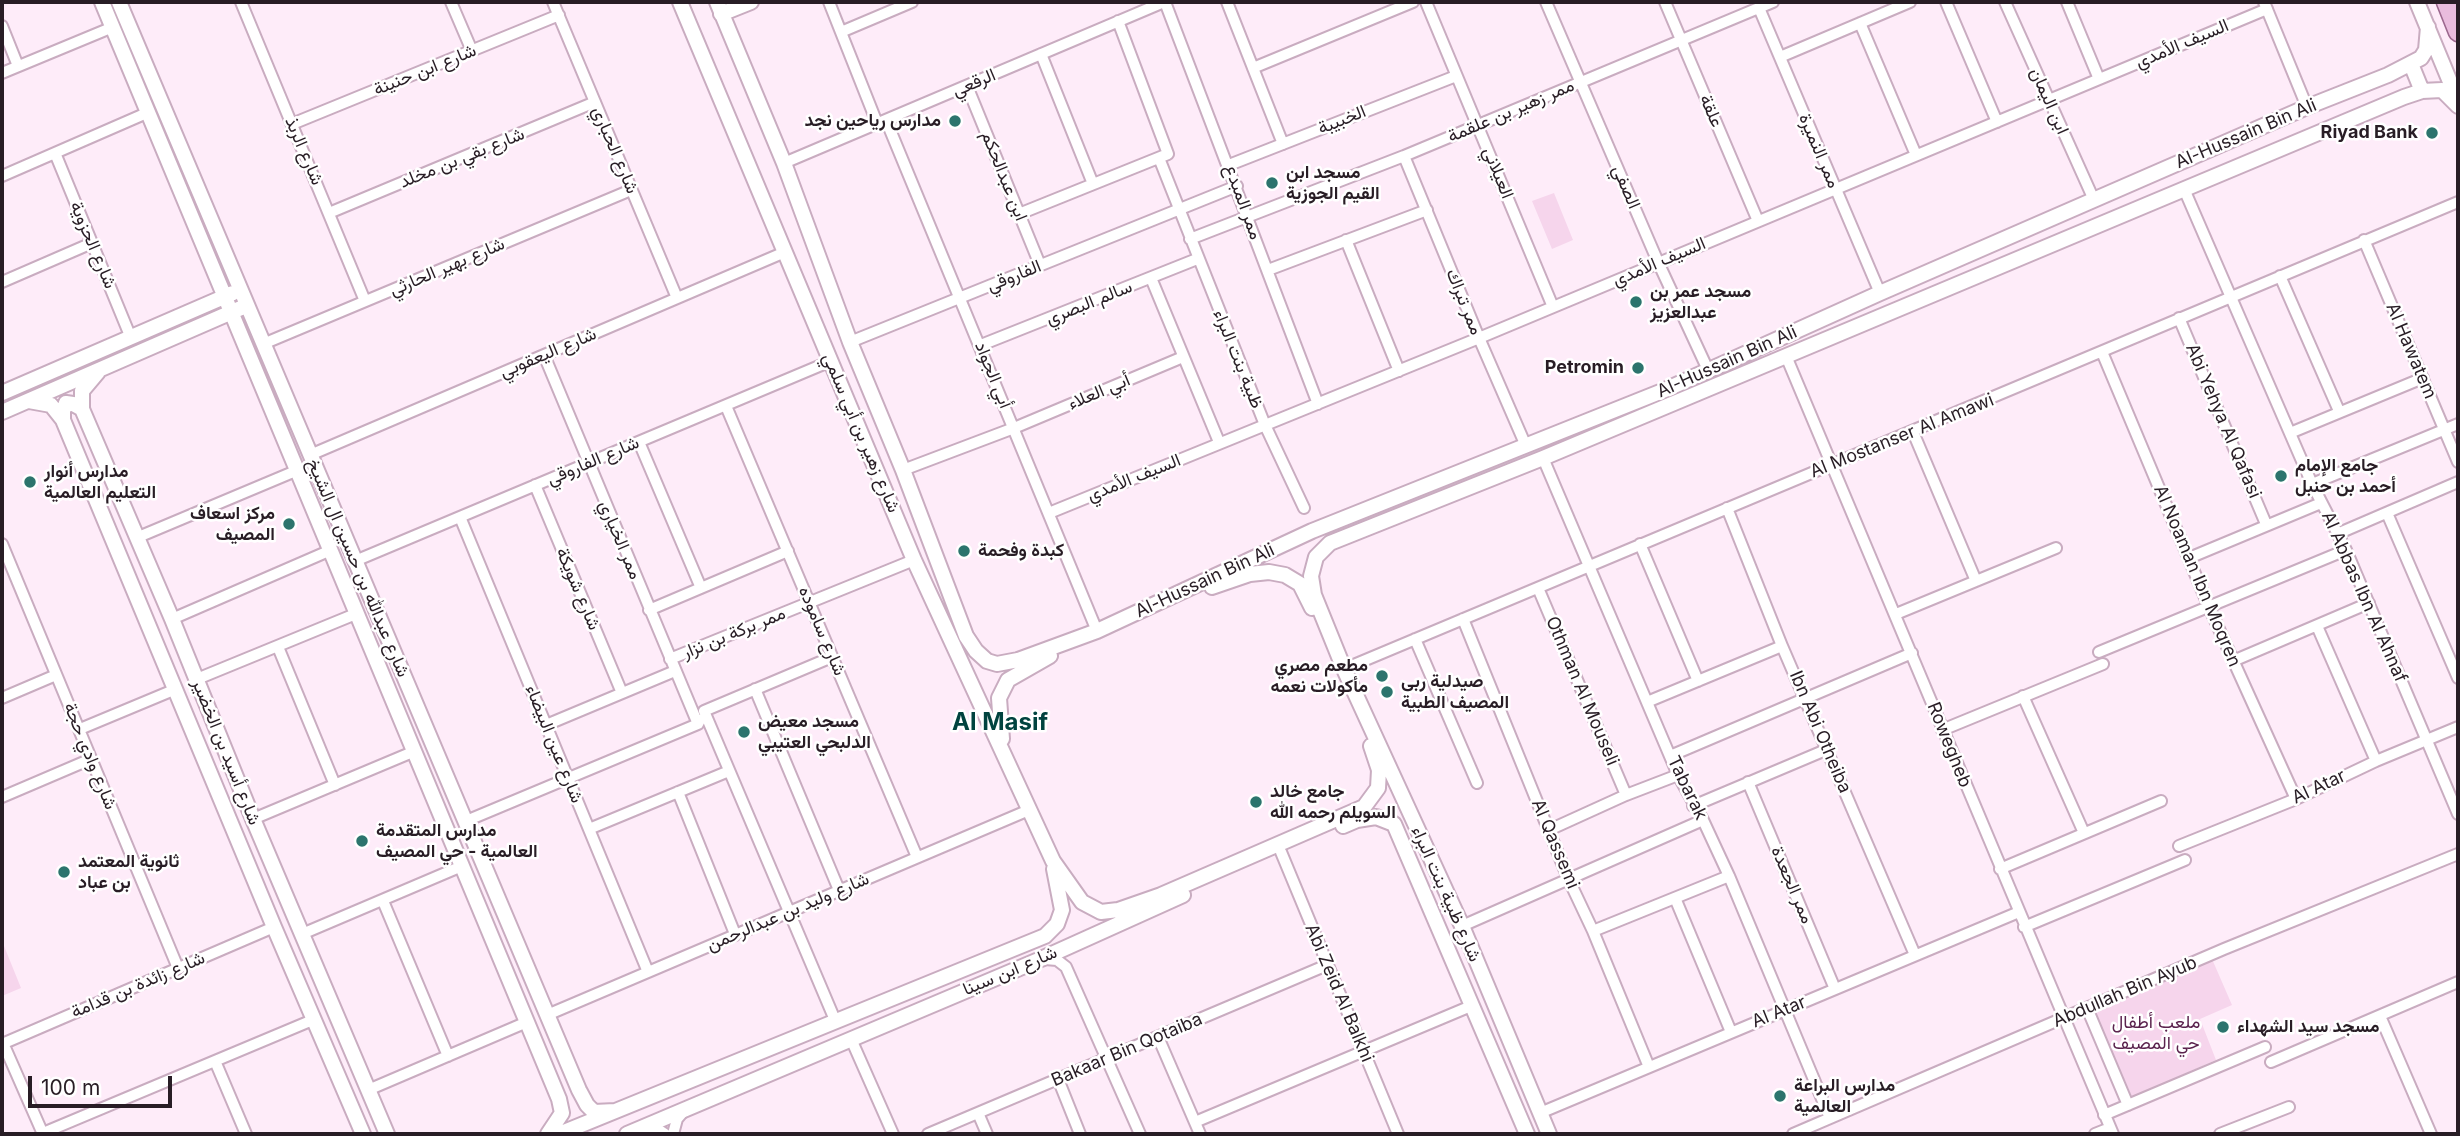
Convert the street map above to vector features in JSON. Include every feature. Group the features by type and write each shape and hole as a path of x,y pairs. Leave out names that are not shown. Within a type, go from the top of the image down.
{"main road":[{"path":"2446,2 2458,32"}],"street":[{"name":"شارع عبدالله بن حسين ال الشيخ","path":"102,2 559,1099"},
{"name":"شارع عبدالله بن حسين ال الشيخ","path":"119,2 580,1092 594,1112 615,1111"},
{"name":"شارع الربذ","path":"241,2 365,301"},
{"path":"451,2 472,51"},
{"name":"شارع الحباري","path":"553,2 677,298"},
{"name":"شارع زهير بن أبي سلمي","path":"680,2 914,560 1053,860"},
{"path":"719,8 751,2"},
{"name":"أبي الجواد","path":"829,2 981,345 1097,631"},
{"path":"841,32 912,2"},
{"name":"الرقعي","path":"784,163 1118,21 1140,7 1165,2"},
{"name":"ممر المبدع","path":"1165,2 1318,404"},
{"path":"1227,2 1283,144"},
{"path":"1253,68 1413,2"},
{"name":"العيلاني","path":"1426,2 1553,307"},
{"name":"الصفي","path":"1546,2 1658,262 1708,370"},
{"name":"علقة","path":"1665,2 1758,221"},
{"name":"ممر زهير بن علقمة","path":"1190,239 1404,156 1773,2"},
{"path":"1780,57 1910,2"},
{"path":"1946,2 1997,122"},
{"name":"ابن اليمان","path":"2005,2 2094,200"},
{"path":"2067,2 2099,79"},
{"path":"2417,2 2458,103"},
{"path":"2266,5 2307,107"},
{"name":"السيف الأمدي","path":"1049,513 1399,371 1997,122 2266,5"},
{"name":"شارع زهير بن أبي سلمي","path":"719,8 784,163 850,342 903,470 966,636 987,661 997,664"},
{"name":"ممر النميرة","path":"1759,8 1880,293"},
{"name":"شارع ابن حنينة","path":"292,124 559,15"},
{"path":"1019,214 1164,156 1118,21"},
{"path":"1860,23 1916,155"},
{"path":"2,26 18,66"},
{"path":"2,72 113,27"},
{"path":"2428,27 2426,50 2421,58 2411,64 2422,91 2442,90 2458,103"},
{"path":"1041,54 1093,184"},
{"name":"Al-Hussain Bin Ali","path":"997,664 1018,660 1097,631 1312,531 1665,390 1880,293 2411,64"},
{"name":"الخبيبة","path":"1229,165 1456,76"},
{"name":"ابن عبدالحكم","path":"967,86 1040,265"},
{"name":"Al-Hussain Bin Ali","path":"1311,576 1316,557 1330,543 1543,458 2422,91"},
{"name":"شارع بقي بن مخلد","path":"329,213 595,103"},
{"path":"2,176 149,113"},
{"name":"شارع الحزوية","path":"55,153 131,338"},
{"name":"ظبية بنت البراء","path":"1164,156 1178,208 1197,259 1265,425 1304,508"},
{"name":"ممر تبراك","path":"1404,156 1527,446"},
{"name":"الفاروقي","path":"850,342 1237,186"},
{"name":"Al Abbas Ibn Al Ahnaf","path":"2183,189 2312,484 2346,550 2458,814"},
{"name":"شارع بهير الحارثي","path":"263,344 631,190"},
{"name":"Al Mostanser Al Amawi","path":"1345,669 2458,202"},
{"path":"1268,270 1427,210"},
{"path":"1346,240 1399,371"},
{"name":"Al Hawatem","path":"2364,240 2458,462"},
{"path":"2,282 92,243"},
{"name":"شارع اليعقوبي","path":"310,455 785,252"},
{"name":"سالم البصري","path":"981,345 1197,259"},
{"path":"2280,276 2340,411"},
{"path":"1151,278 1220,442"},
{"path":"2,393 227,297 240,289"},
{"path":"2,412 247,305"},
{"name":"Abi Yehya Al Qafasi","path":"2179,318 2266,524"},
{"name":"Al Noaman Ibn Moqren","path":"2102,352 2209,607 2296,799"},
{"name":"ممر الخياري","path":"544,355 587,464 698,724"},
{"name":"Rowegheb","path":"1786,356 2111,1131"},
{"name":"أبي العلاء","path":"903,470 1014,428 1183,357"},
{"name":"شارع الفاروقي","path":"355,561 831,361"},
{"path":"82,410 82,391 98,372"},
{"path":"2290,433 2423,378"},
{"path":"29,401 51,405 63,420"},
{"path":"63,420 66,403 82,410"},
{"name":"شارع ساموده","path":"726,406 917,857"},
{"name":"شارع أسيد بن الخضير","path":"82,410 387,1134"},
{"name":"شارع أسيد بن الخضير","path":"63,420 363,1134"},
{"path":"2312,484 2458,424"},
{"path":"1913,432 1976,581"},
{"path":"639,442 701,588"},
{"name":"Tabarak","path":"1543,458 1678,775 1729,876 1830,1118"},
{"path":"136,538 299,470"},
{"path":"2337,534 2458,482"},
{"name":"شارع شويكة","path":"535,485 622,693"},
{"path":"2189,558 2321,503"},
{"name":"Ibn Abi Otheiba","path":"1727,508 1782,646 1915,955"},
{"path":"2387,513 2458,678"},
{"name":"شارع عين البيضاء","path":"460,517 648,972"},
{"name":"شارع وادي حجة","path":"2,544 178,968"},
{"path":"1640,544 1698,681"},
{"path":"1896,614 2056,548"},
{"path":"172,619 331,550"},
{"path":"2099,652 2346,550"},
{"path":"649,610 788,551"},
{"name":"ممر بركة بن نزار","path":"670,659 914,560"},
{"path":"1053,860 1082,902 1101,912 1118,910 1161,895 1364,807 1378,788 1379,770 1345,669 1300,584 1286,575 1269,572 1250,574 1159,603"},
{"name":"شارع ظبية بنت البراء","path":"1311,576 1314,594 1345,669 1462,926 1549,1134"},
{"name":"Othman Al Mouseli","path":"1538,588 1626,795"},
{"path":"2233,662 2369,603"},
{"path":"197,680 358,613"},
{"name":"Al Qassemi","path":"1463,619 1568,878 1593,931 1649,1067"},
{"path":"2316,626 2376,761"},
{"path":"1003,750 999,698 1008,680 1097,631"},
{"path":"1415,639 1477,783"},
{"path":"1647,702 1782,646"},
{"path":"278,647 335,785"},
{"path":"1671,756 1912,653"},
{"path":"466,821 698,724 704,711 832,657"},
{"path":"1942,730 2103,664"},
{"path":"546,725 675,671"},
{"path":"2,698 56,675"},
{"path":"79,729 176,689"},
{"path":"755,689 839,890"},
{"path":"2024,696 2084,833"},
{"path":"704,711 835,1020"},
{"name":"Al Atar","path":"2179,846 2296,799 2376,761 2458,727"},
{"path":"1693,806 1828,749"},
{"path":"253,819 415,751"},
{"path":"2,797 90,759"},
{"path":"589,829 729,771"},
{"path":"1549,830 1678,775"},
{"name":"ممر الجعدة","path":"1748,782 1835,989"},
{"path":"678,793 735,934"},
{"path":"2000,869 2161,801"},
{"name":"شارع وليد بن عبدالرحمن","path":"548,1014 1029,810"},
{"name":"شارع ابن سينا","path":"627,1134 1041,959 1357,820 1376,817 1394,824"},
{"path":"1462,926 1703,820"},
{"name":"شارع ظبية بنت البراء","path":"1394,824 1527,1134"},
{"name":"Abi Zeid Al Balkhi","path":"1281,852 1397,1132"},
{"name":"Abdullah Bin Ayub","path":"1793,1134 2224,948 2458,854"},
{"name":"شارع ابن سينا","path":"559,1134 1045,936 1057,925 1062,910 1053,860"},
{"path":"2024,927 2185,860"},
{"path":"302,934 462,866"},
{"path":"1593,931 1729,876"},
{"path":"1675,898 1731,1032"},
{"path":"383,901 448,1056"},
{"name":"Al Atar","path":"1540,1113 2019,912"},
{"name":"شارع زائدة بن قدامة","path":"2,1043 274,927"},
{"path":"1041,959 1057,960 1066,967 1140,1134"},
{"name":"Bakaar Bin Qotaiba","path":"928,1134 1327,965"},
{"path":"2270,1062 2457,985"},
{"path":"883,1000 893,1021"},
{"path":"1195,1122 1471,1006"},
{"path":"2087,1008 2127,1105"},
{"path":"2380,1016 2431,1134"},
{"path":"2,1043 43,1134 315,1019"},
{"path":"368,1090 527,1022"},
{"path":"1158,1037 1200,1134"},
{"path":"851,1039 893,1134"},
{"path":"2104,1115 2265,1047"},
{"path":"215,1061 246,1134"},
{"path":"1058,1079 1080,1134"},
{"path":"559,1099 568,1107 575,1107 579,1103 580,1092"},
{"path":"548,1134 562,1114 559,1099"},
{"path":"2220,1134 2289,1107"},
{"path":"673,1134 677,1119 685,1110"},
{"path":"978,1113 987,1134"},
{"path":"646,1126 665,1134"},
{"path":"2095,1134 2111,1131"},
{"path":"1383,1134 1397,1132"}],"green space":[{"path":"1554,193 1573,240 1552,249 1532,201"},
{"path":"2,941 21,988 2,996"},
{"name":"ملعب أطفال حي المصيف","path":"2212,959 2232,1005 2200,1019 2216,1060 2132,1097 2094,1010"}],"place":[{"name":"مدارس رياحين نجد","path":"955,121"},
{"name":"Riyad Bank","path":"2432,133"},
{"name":"مسجد ابن القيم الجوزية","path":"1272,183"},
{"name":"مسجد عمر بن عبدالعزيز","path":"1636,302"},
{"name":"Petromin","path":"1638,368"},
{"name":"جامع الإمام أحمد بن حنبل","path":"2281,476"},
{"name":"مدارس أنوار التعليم العالمية","path":"30,482"},
{"name":"مركز اسعاف المصيف","path":"289,524"},
{"name":"كبدة وفحمة","path":"964,551"},
{"name":"مطعم مصري مأكولات نعمه","path":"1382,676"},
{"name":"صيدلية ربى المصيف الطبية","path":"1387,692"},
{"name":"مسجد معيض الدلبحي العتيبي","path":"744,732"},
{"name":"جامع خالد السويلم رحمه الله","path":"1256,802"},
{"name":"مدارس المتقدمة العالمية - حي المصيف","path":"362,841"},
{"name":"ثانوية المعتمد بن عباد","path":"64,872"},
{"name":"مسجد سيد الشهداء","path":"2223,1027"},
{"name":"مدارس البراعة العالمية","path":"1780,1096"}],"district":[{"name":"Al Masif","path":"1000,723"}]}
